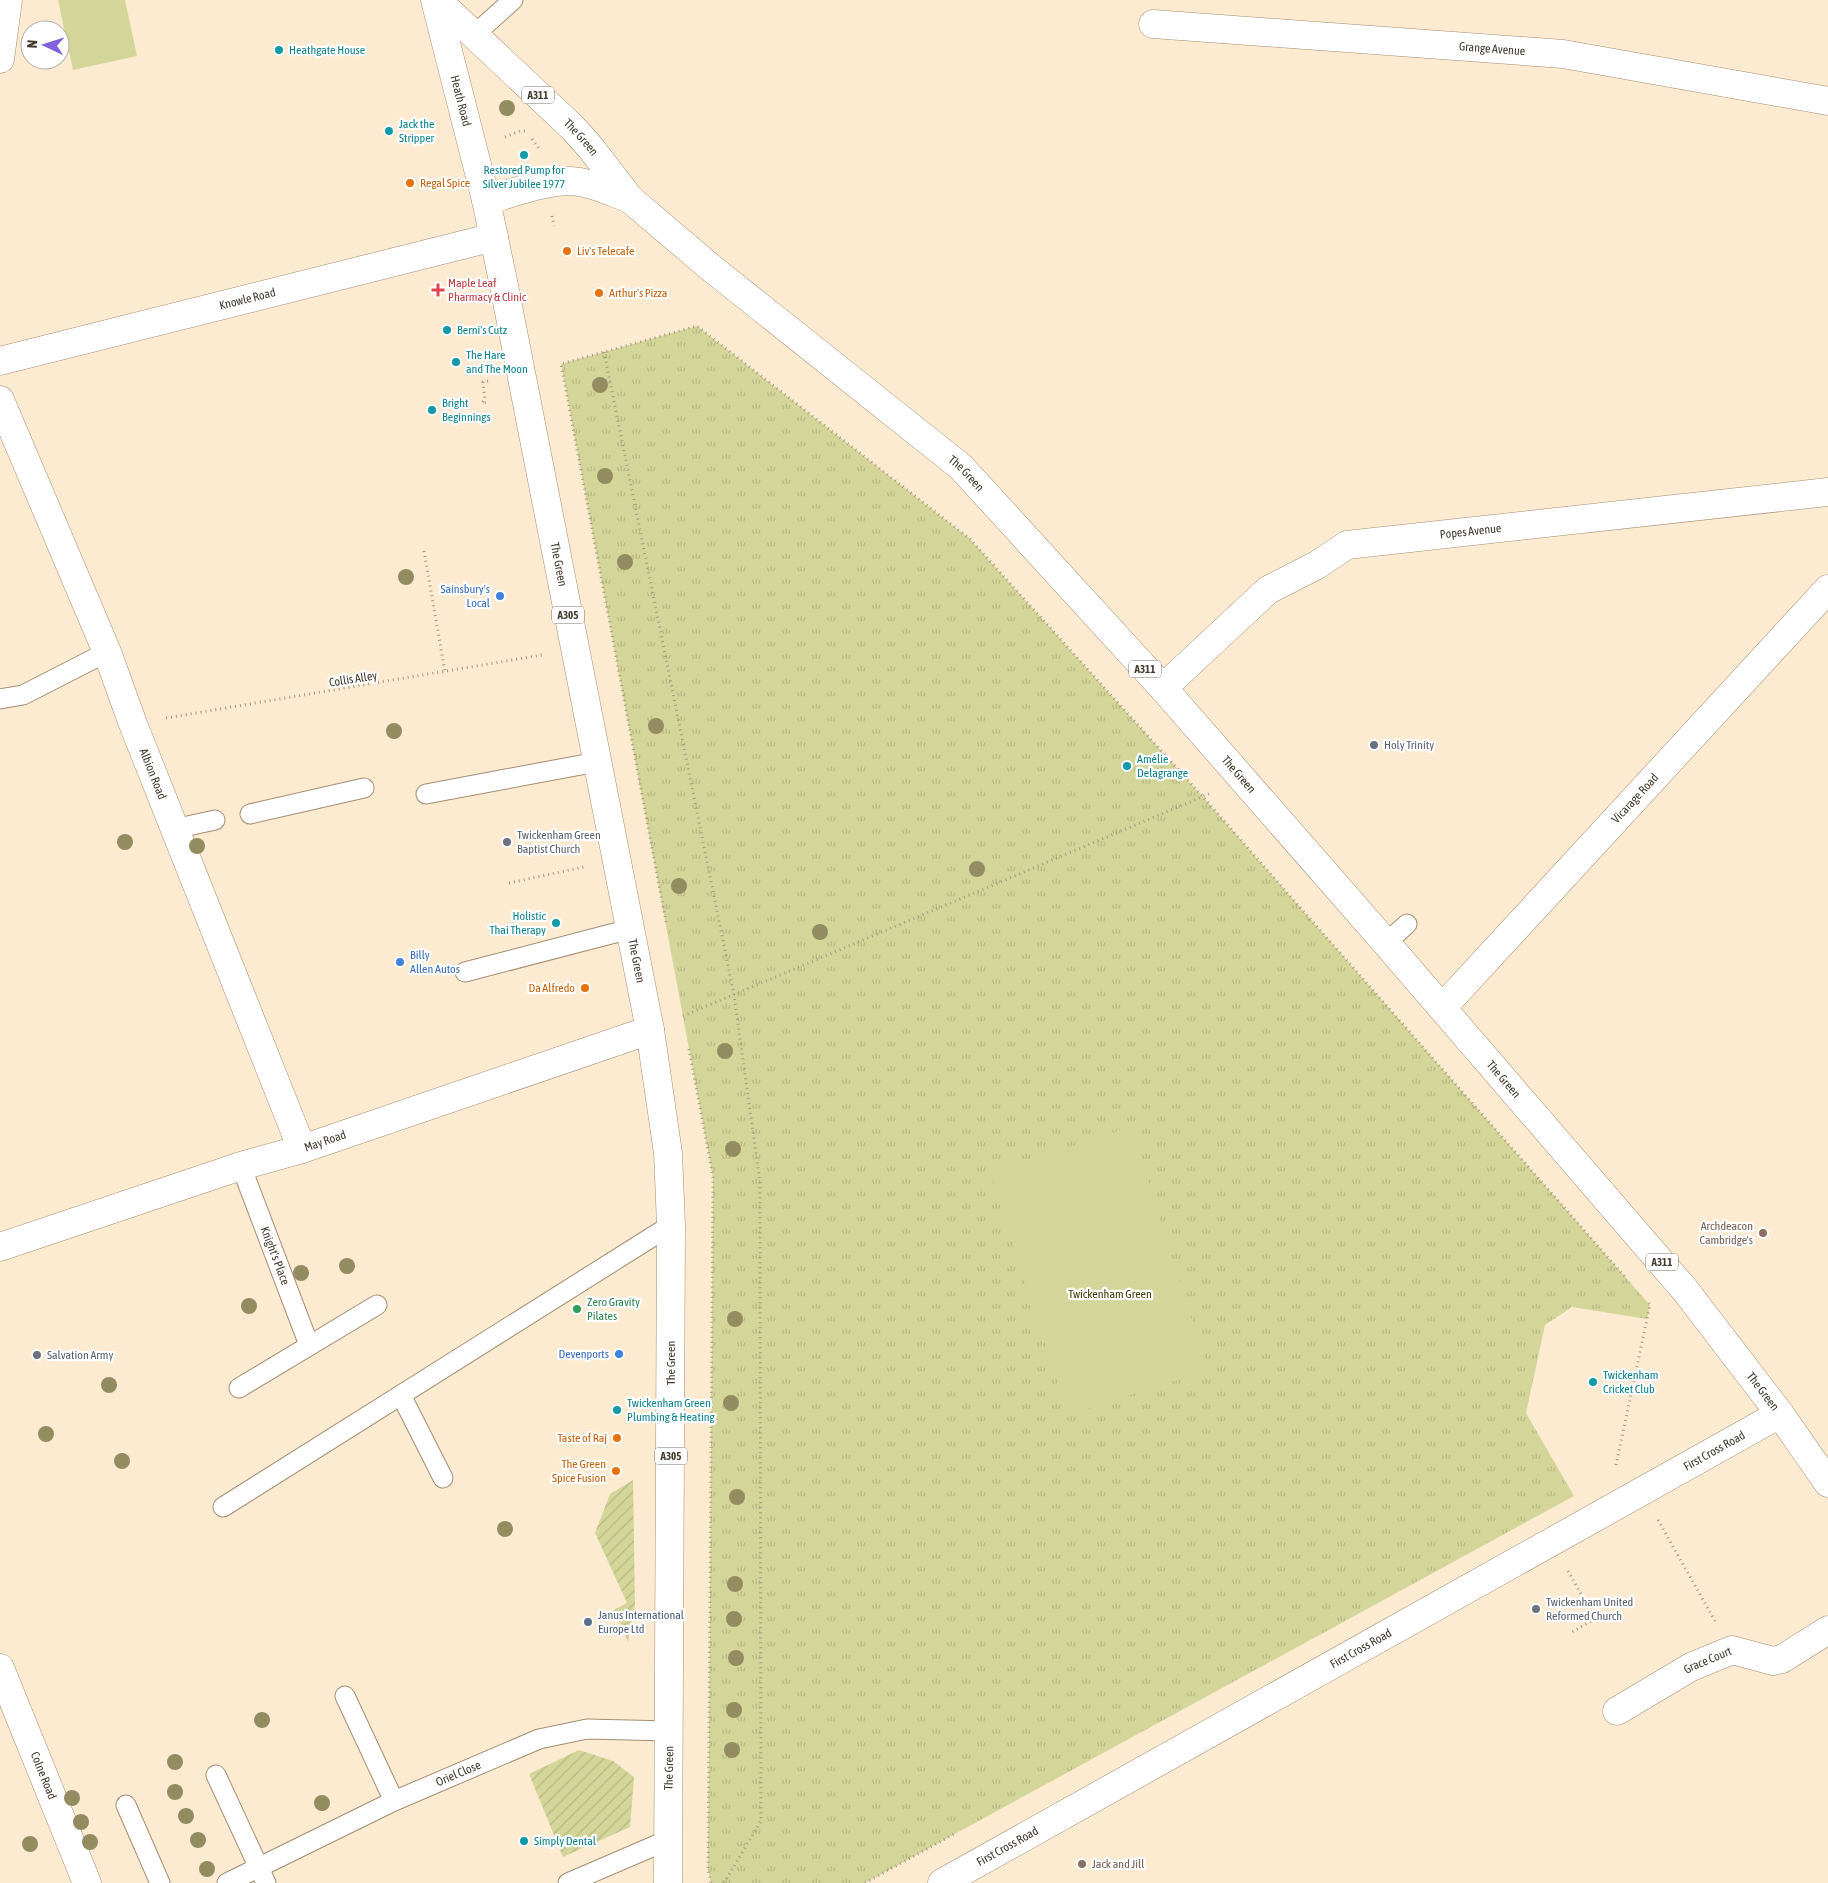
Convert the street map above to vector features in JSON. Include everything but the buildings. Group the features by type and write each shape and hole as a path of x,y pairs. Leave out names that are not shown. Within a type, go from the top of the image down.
{"street":[{"path":"0,59 8,0"},
{"name":"The Green","path":"436,0 573,128 630,199 710,267 961,468 1163,688 1386,943 1685,1290 1780,1414"},
{"name":"Heath Road","path":"436,0 486,200"},
{"name":"Grange Avenue","path":"1153,24 1563,54 1828,101"},
{"name":"The Green","path":"630,199 594,186 570,181 547,184 486,200 650,1030 668,1153 671,1225 668,1883"},
{"name":"Knowle Road","path":"0,361 494,237"},
{"name":"Albion Road","path":"0,400 107,652 174,829 302,1149"},
{"name":"Popes Avenue","path":"1163,688 1268,590 1317,565 1347,545 1828,492"},
{"name":"Vicarage Road","path":"1442,1008 1828,589"},
{"name":"May Road","path":"0,1247 241,1166 302,1149 650,1030"},
{"name":"A311","path":"1780,1414 1828,1483"},
{"name":"First Cross Road","path":"942,1883 1780,1414"},
{"name":"Grace Court","path":"1617,1711 1691,1667 1732,1650 1773,1661 1782,1659 1828,1630"},
{"name":"Colne Road","path":"0,1668 86,1883"}],"lane":[{"path":"474,35 513,0"},
{"path":"0,699 23,695 107,652"},
{"path":"426,794 597,762"},
{"path":"250,814 364,788"},
{"path":"174,829 216,820"},
{"path":"1386,943 1407,924"},
{"path":"465,972 630,929"},
{"name":"Knight's Place","path":"241,1166 309,1345"},
{"path":"223,1507 671,1225"},
{"path":"239,1388 377,1305"},
{"path":"401,1395 443,1478"},
{"path":"345,1696 394,1801"},
{"name":"Oriel Close","path":"227,1883 263,1876 394,1801 539,1739 587,1729 670,1731"},
{"path":"216,1775 263,1876"},
{"path":"126,1805 160,1883"},
{"path":"568,1883 668,1840"}],"path":[{"path":"667,928 561,364 697,326 970,539 1203,797 1632,1284"},
{"path":"604,352 734,995 760,1182 761,1821 724,1883"},
{"path":"488,381 483,382 484,399 482,403 489,402"},
{"path":"424,551 445,672"},
{"name":"Collis Alley","path":"133,724 575,649"},
{"path":"650,1030 1203,797 1241,778"},
{"path":"509,883 616,861"},
{"path":"682,1006 685,1025"},
{"path":"689,1044 713,1177 708,1869 711,1883"},
{"path":"1616,1468 1650,1304 1644,1298"},
{"path":"1654,1513 1732,1650"},
{"path":"1564,1564 1595,1619 1572,1632"},
{"path":"865,1883 962,1830"}],"green space":[{"path":"58,0 125,0 137,56 73,70 70,56 70,20 62,20"},
{"name":"Twickenham Green","path":"697,326 970,539 1203,797 1650,1305 1647,1319 1572,1307 1545,1325 1526,1413 1574,1496 865,1883 711,1883 708,1869 713,1177 561,364"},
{"path":"1131,1127 1208,1370 1068,1415 990,1173"},
{"path":"633,1480 635,1605 628,1642 614,1610 627,1603 595,1533 610,1494"},
{"path":"579,1750 613,1761 634,1777 630,1827 563,1857 529,1774"}],"place":[{"name":"Heathgate House","path":"279,50"},
{"name":"Jack the Stripper","path":"389,131"},
{"name":"Restored Pump for Silver Jubilee 1977","path":"524,155"},
{"name":"Regal Spice","path":"410,183"},
{"name":"Liv's Telecafe","path":"567,251"},
{"name":"Maple Leaf Pharmacy & Clinic","path":"438,290"},
{"name":"Arthur's Pizza","path":"599,293"},
{"name":"Berni's Cutz","path":"447,330"},
{"name":"The Hare and The Moon","path":"456,362"},
{"name":"Bright Beginnings","path":"432,410"},
{"name":"Sainsbury's Local","path":"500,596"},
{"name":"Holy Trinity","path":"1374,745"},
{"name":"Amélie Delagrange","path":"1127,766"},
{"name":"Twickenham Green Baptist Church","path":"507,842"},
{"name":"Holistic Thai Therapy","path":"556,923"},
{"name":"Billy Allen Autos","path":"400,962"},
{"name":"Da Alfredo","path":"585,988"},
{"name":"Archdeacon Cambridge's","path":"1763,1233"},
{"name":"Zero Gravity Pilates","path":"577,1309"},
{"name":"Devenports","path":"619,1354"},
{"name":"Salvation Army","path":"37,1355"},
{"name":"Twickenham Cricket Club","path":"1593,1382"},
{"name":"Twickenham Green Plumbing & Heating","path":"617,1410"},
{"name":"Taste of Raj","path":"617,1438"},
{"name":"The Green Spice Fusion","path":"616,1471"},
{"name":"Twickenham United Reformed Church","path":"1536,1609"},
{"name":"Janus International Europe Ltd","path":"588,1622"},
{"name":"Simply Dental","path":"524,1841"},
{"name":"Jack and Jill","path":"1082,1864"}]}
